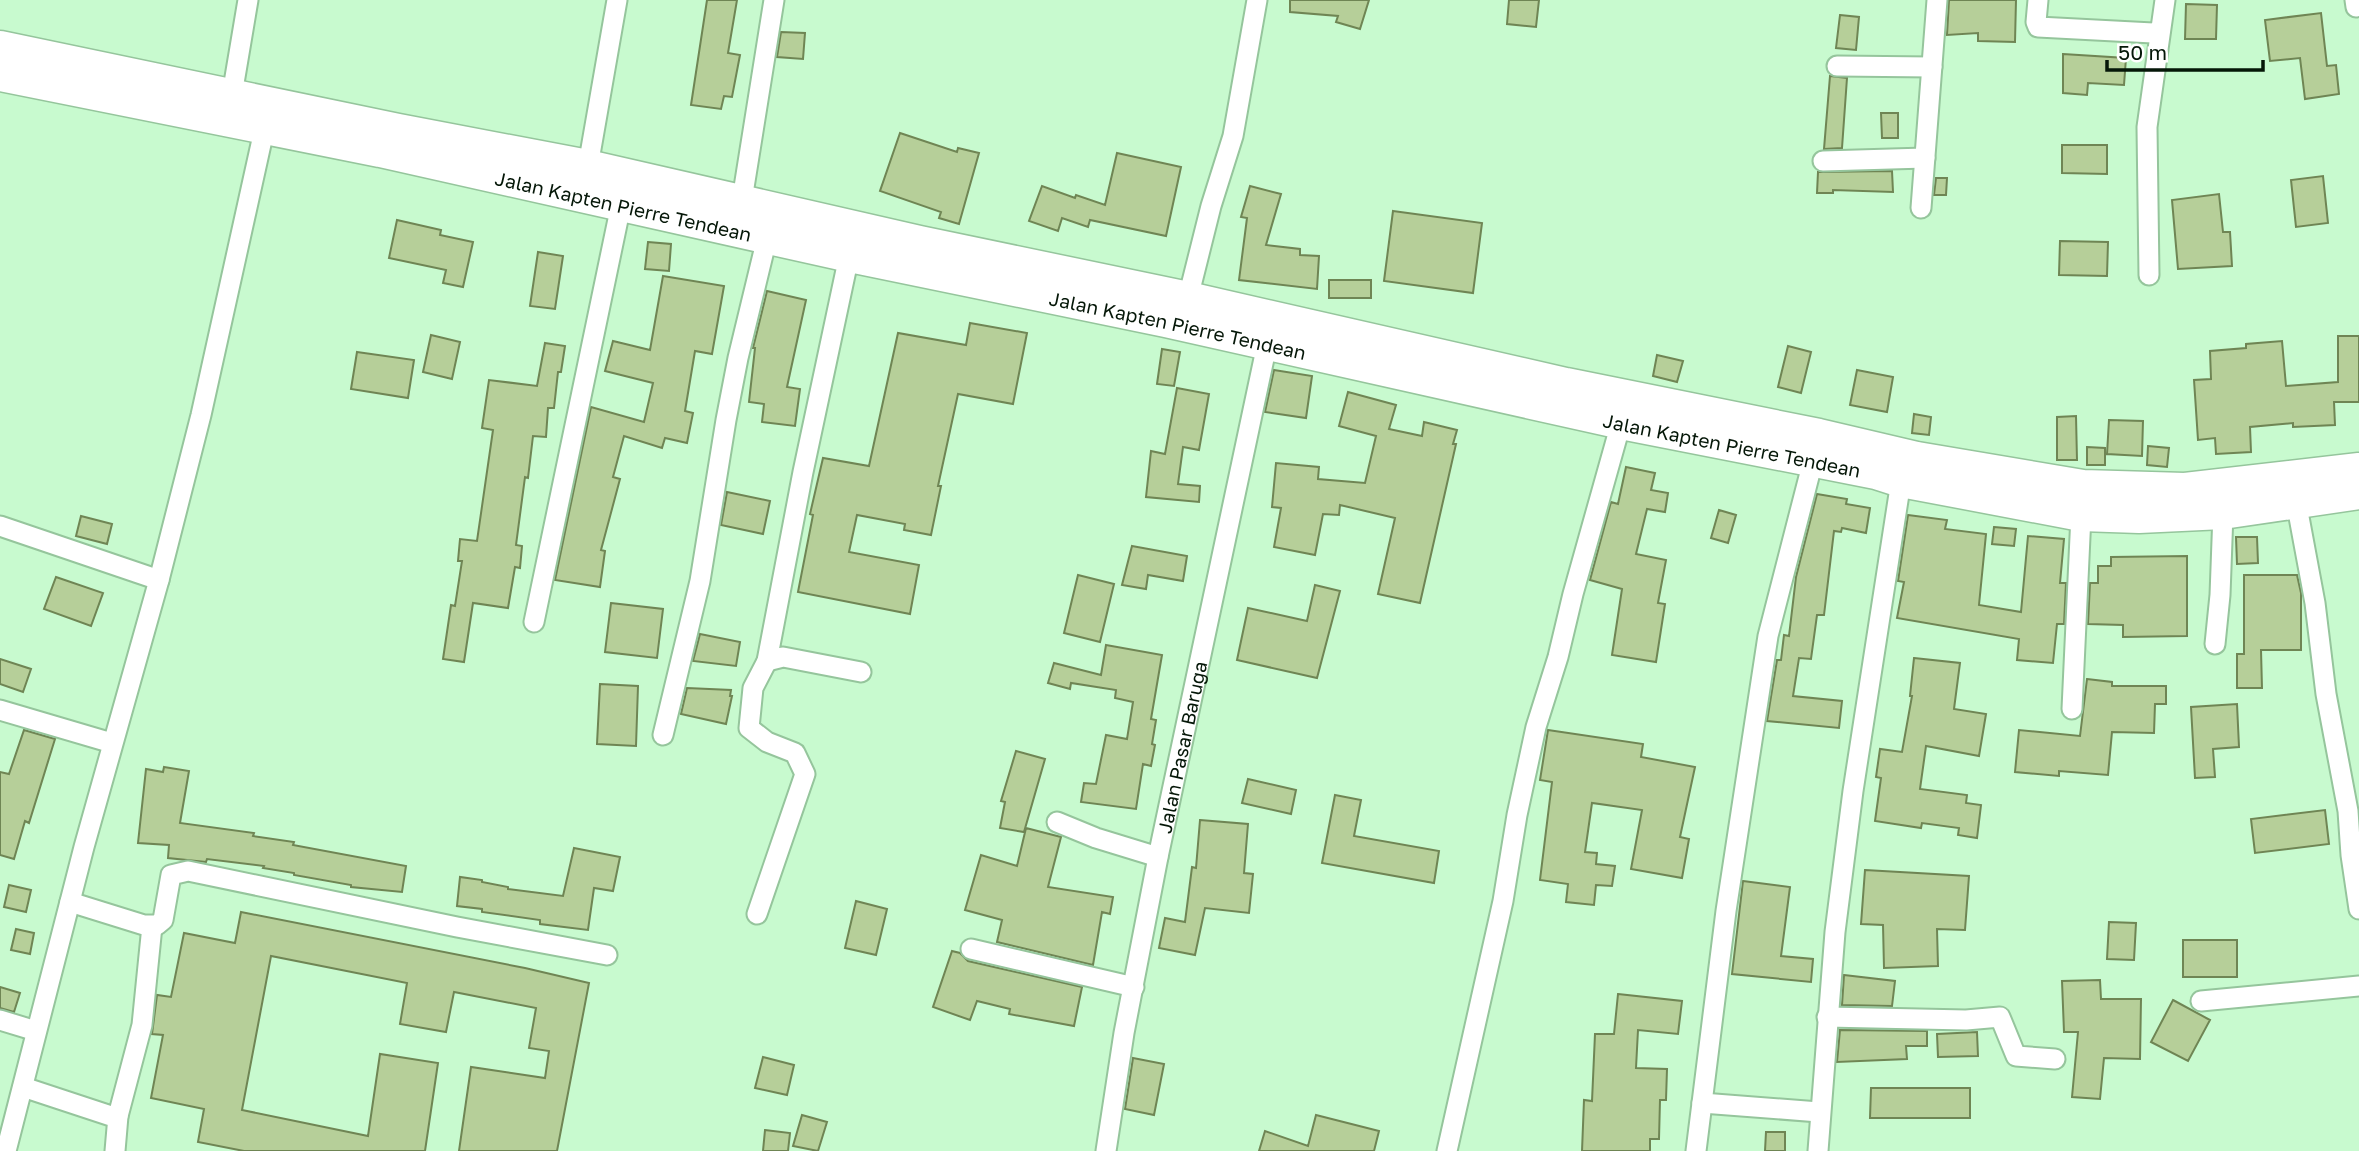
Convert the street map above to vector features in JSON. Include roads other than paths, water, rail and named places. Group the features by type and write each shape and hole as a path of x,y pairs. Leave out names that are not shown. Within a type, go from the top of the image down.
{"highway":[{"name":"Jalan Kapten Pierre Tendean","path":"0,47 232,94 267,115 621,205 849,256 1166,321 1270,332 1580,387 1819,435 1917,458 2083,486 2185,489 2359,469"},
{"name":"Jalan Kapten Pierre Tendean","path":"0,75 267,115 398,130 588,166 920,242 1188,298 1270,332 1620,423 2081,515 2139,517 2223,513 2359,493"}],"street":[{"path":"232,94 248,0"},
{"path":"588,166 617,0"},
{"path":"742,200 774,0"},
{"path":"1188,298 1211,206 1233,135 1256,0"},
{"path":"1921,208 1937,0"},
{"path":"2038,0 2038,27 2153,33 2160,31"},
{"path":"2149,275 2147,127 2160,31 2164,24 2165,0"},
{"path":"1838,66 1932,67"},
{"path":"6,1151 201,415 267,115"},
{"path":"1823,161 1925,158"},
{"path":"534,622 621,205"},
{"path":"663,735 700,581 736,370 767,238"},
{"path":"757,914 805,774 794,754 767,742 749,728 753,688 767,661 781,600 785,564 803,472 849,256"},
{"name":"Jalan Pasar Baruga","path":"1106,1151 1124,1033 1158,857 1270,332"},
{"path":"1447,1151 1503,901 1536,727 1558,657 1620,423"},
{"path":"1696,1151 1726,911 1768,636 1813,461"},
{"path":"1818,1151 1835,932 1853,791 1901,481"},
{"path":"2296,501 2315,603 2326,694 2348,811 2359,909"},
{"path":"2215,644 2223,513"},
{"path":"2072,709 2081,515"},
{"path":"0,526 159,580"},
{"path":"767,661 783,657 862,671"},
{"path":"0,710 112,743"},
{"path":"1057,822 1096,838 1158,857"},
{"path":"70,902 152,926 163,919 172,875 188,871 607,955"},
{"path":"115,1151 118,1116 142,1025 152,926"},
{"path":"971,949 1134,987"},
{"path":"2201,1001 2359,986"},
{"path":"1827,1017 1966,1020 2000,1017 2016,1056 2055,1059"},
{"path":"0,1020 36,1031"},
{"path":"23,1087 118,1116"},
{"path":"1702,1103 1819,1112"}]}
